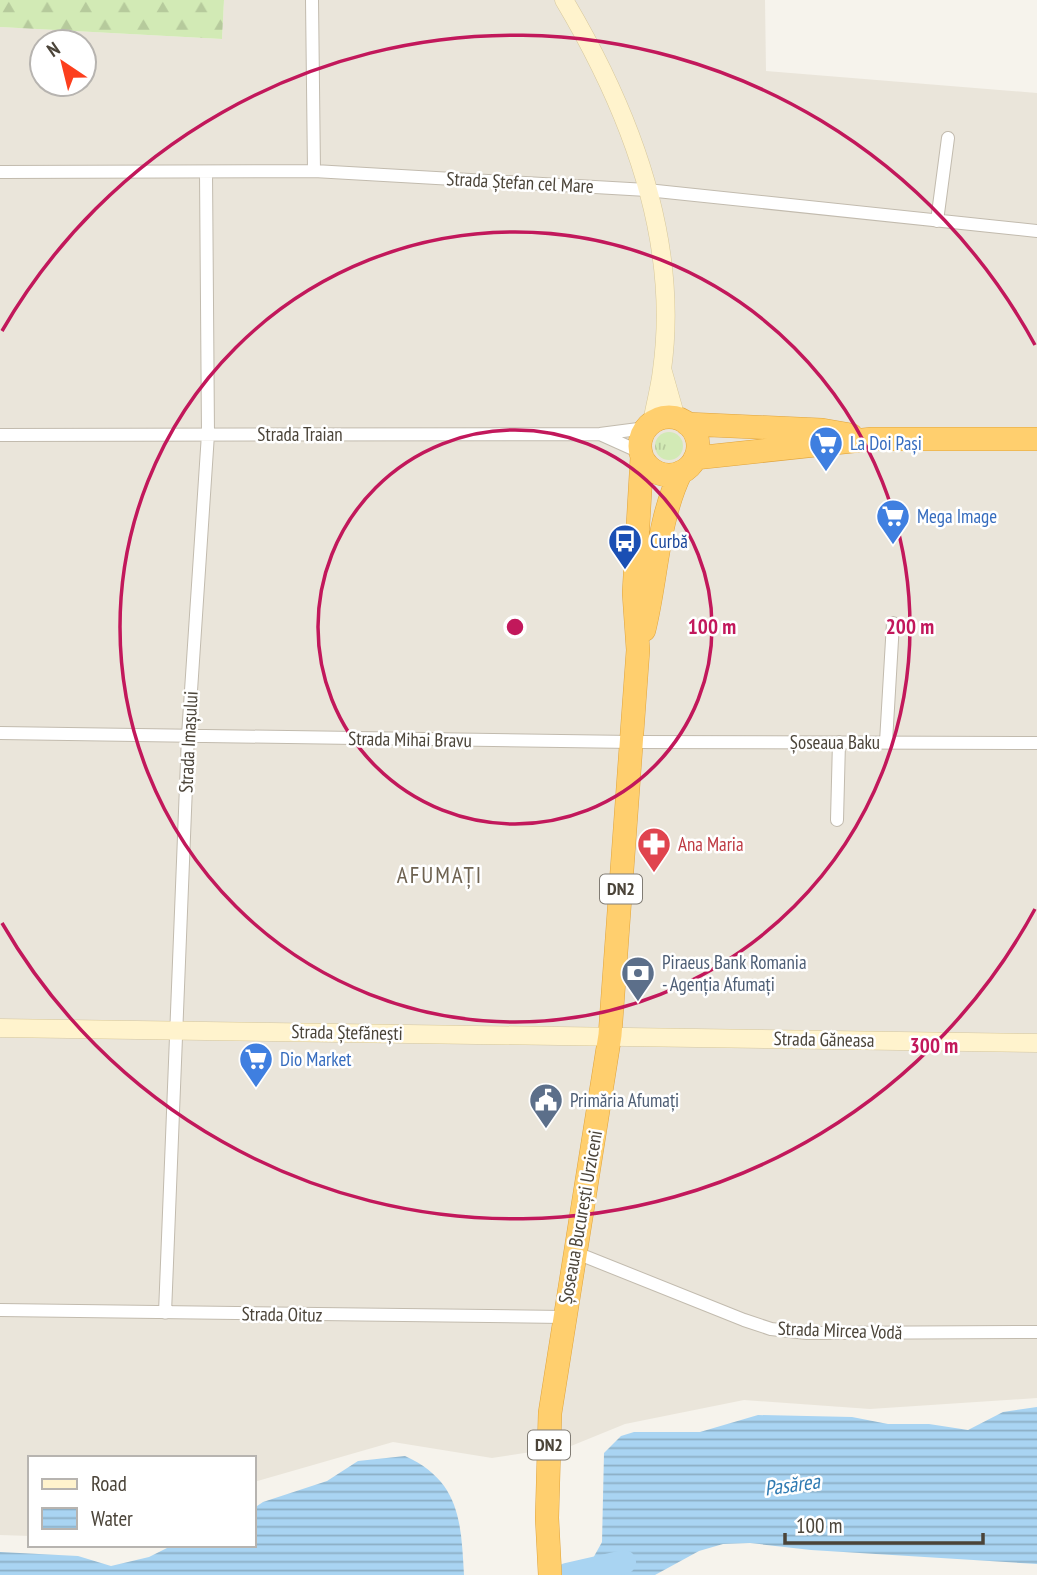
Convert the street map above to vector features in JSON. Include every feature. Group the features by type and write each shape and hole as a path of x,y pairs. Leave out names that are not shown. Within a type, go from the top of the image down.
{"highway":[{"path":"681,421 697,440 688,465"},
{"path":"649,425 681,421 822,430 872,439"},
{"name":"Șoseaua București Urziceni","path":"639,650 634,593 642,435 649,425"},
{"path":"641,454 647,465 663,474 688,465 872,439 1037,439"},
{"name":"Șoseaua București Urziceni","path":"550,1575 547,1518 550,1413 563,1317 610,1035 639,650 653,592 664,519 688,465"}],"main road":[{"path":"564,0 611,85 631,135 647,190 662,277 662,369 649,425"},
{"path":"662,369 681,421"},
{"name":"Strada Ștefănești","path":"0,1028 610,1035"},
{"name":"Strada Găneasa","path":"610,1035 1037,1043"}],"street":[{"path":"312,0 314,171"},
{"path":"937,220 948,138"},
{"name":"Strada Ștefan cel Mare","path":"0,172 314,171 647,190 1037,231"},
{"name":"Strada Imașului","path":"166,1313 188,736 208,434 206,172"},
{"name":"Strada Traian","path":"0,435 600,434 649,425"},
{"name":"Strada Traian","path":"600,434 641,454"},
{"path":"886,742 893,623"},
{"name":"Strada Mihai Bravu","path":"0,733 632,742"},
{"name":"Șoseaua Baku","path":"632,742 1037,743"},
{"path":"837,820 839,742"},
{"name":"Strada Mircea Vodă","path":"574,1252 771,1329 807,1333 1037,1332"},
{"name":"Strada Oituz","path":"0,1310 563,1317"}],"shaded area":[{"path":"224,0 765,0 766,71 1037,93 1037,1398 870,1409 744,1400 625,1424 571,1446 492,1458 393,1442 256,1481 256,1456 28,1456 28,1536 0,1535 0,27 28,29 28,98 98,98 98,32 222,39"}],"green space":[{"path":"0,0 224,0 222,39 98,32 98,28 0,27"},
{"path":"669,432 679,436 683,446 679,456 669,460 659,456 655,446 659,436"}],"water":[{"path":"1037,1407 1037,1564 811,1550 750,1543 723,1544 699,1551 655,1575 595,1575 592,1560 602,1542 604,1453 621,1436 634,1432 700,1432 758,1415 852,1417 888,1424 929,1424 968,1430 1003,1412"},
{"path":"405,1456 437,1478 447,1490 459,1520 464,1575 0,1575 0,1552 78,1556 111,1566 149,1557 169,1547 256,1547 256,1507 327,1481 358,1461"}],"waterway":[{"name":"Pasărea","path":"567,1575 624,1562"}],"place":[{"name":"La Doi Pași","path":"826,473"},
{"name":"Mega Image","path":"893,546"},
{"name":"Curbă","path":"625,571"},
{"name":"Ana Maria","path":"654,874"},
{"name":"Piraeus Bank Romania - Agenția Afumați","path":"638,1003"},
{"name":"Dio Market","path":"256,1089"},
{"name":"Primăria Afumați","path":"546,1130"}],"district":[{"name":"AFUMAȚI","path":"440,875"}]}
